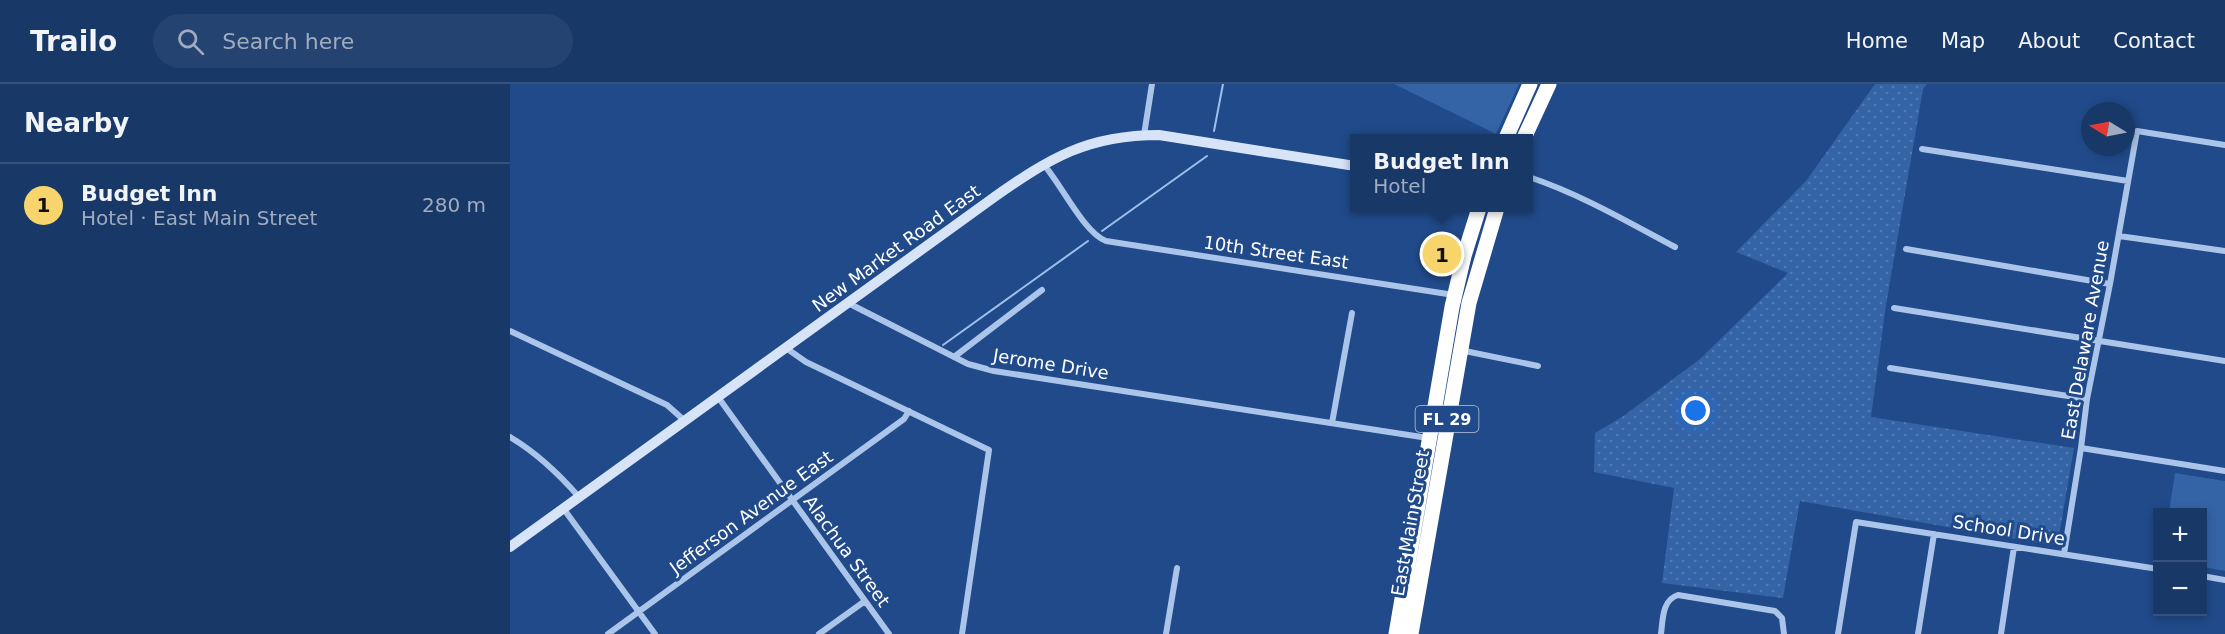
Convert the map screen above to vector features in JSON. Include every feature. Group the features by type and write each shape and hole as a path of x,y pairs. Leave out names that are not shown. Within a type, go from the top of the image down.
{"highway":[{"path":"1508,134 1530,84"},
{"path":"1526,134 1549,84"},
{"name":"East Main Street","path":"1411,634 1454,295 1477,212"},
{"name":"East Main Street","path":"1396,634 1436,439 1473,285 1495,212"}],"main road":[{"name":"New Market Road East","path":"510,547 999,194 1060,155 1091,143 1144,135 1185,138 1350,164"}],"street":[{"path":"1144,135 1152,84"},
{"name":"East Delaware Avenue","path":"2064,554 2087,399 2137,130 2225,145"},
{"path":"1922,149 2128,181"},
{"name":"10th Street East","path":"1044,164 1094,235 1106,241 1454,295"},
{"path":"1533,178 1600,208 1675,247"},
{"path":"2119,236 2225,251"},
{"path":"1906,249 2110,284"},
{"path":"954,357 1042,290"},
{"name":"Jerome Drive","path":"848,303 968,364 994,371 1436,439"},
{"path":"1894,308 2225,361"},
{"path":"1332,423 1352,313"},
{"path":"510,331 667,405 685,421"},
{"path":"786,348 806,362 989,450 962,634"},
{"path":"1459,350 1538,366"},
{"path":"1890,368 2087,399"},
{"name":"Alachua Street","path":"718,397 889,634"},
{"name":"Jefferson Avenue East","path":"608,634 904,419 909,411"},
{"path":"510,437 544,461 579,497"},
{"path":"2081,448 2225,471"},
{"path":"564,508 655,634"},
{"name":"School Drive","path":"1838,634 1856,522 2153,568"},
{"path":"1918,634 1934,534"},
{"path":"2001,634 2014,547"},
{"path":"1166,634 1177,568"},
{"path":"2207,577 2225,580"},
{"path":"1661,634 1666,604 1672,597 1678,595 1775,611 1782,618 1784,634"},
{"path":"819,634 866,601"}],"shaded area":[{"path":"1394,84 1519,84 1496,134"},
{"path":"1875,84 1927,84 1923,89 1886,305 1871,417 2074,448 2058,542 2050,545 1800,501 1783,598 1662,583 1674,488 1594,472 1595,433 1622,417 1700,359 1788,273 1736,252 1806,181"},
{"path":"2175,473 2225,481 2225,571 2207,568 2207,508 2170,508"}],"waterway":[{"path":"1214,131 1223,84"},
{"path":"1102,231 1207,156"},
{"path":"943,345 1088,241"}],"place":[{"name":"Budget Inn","path":"1442,254"}]}
